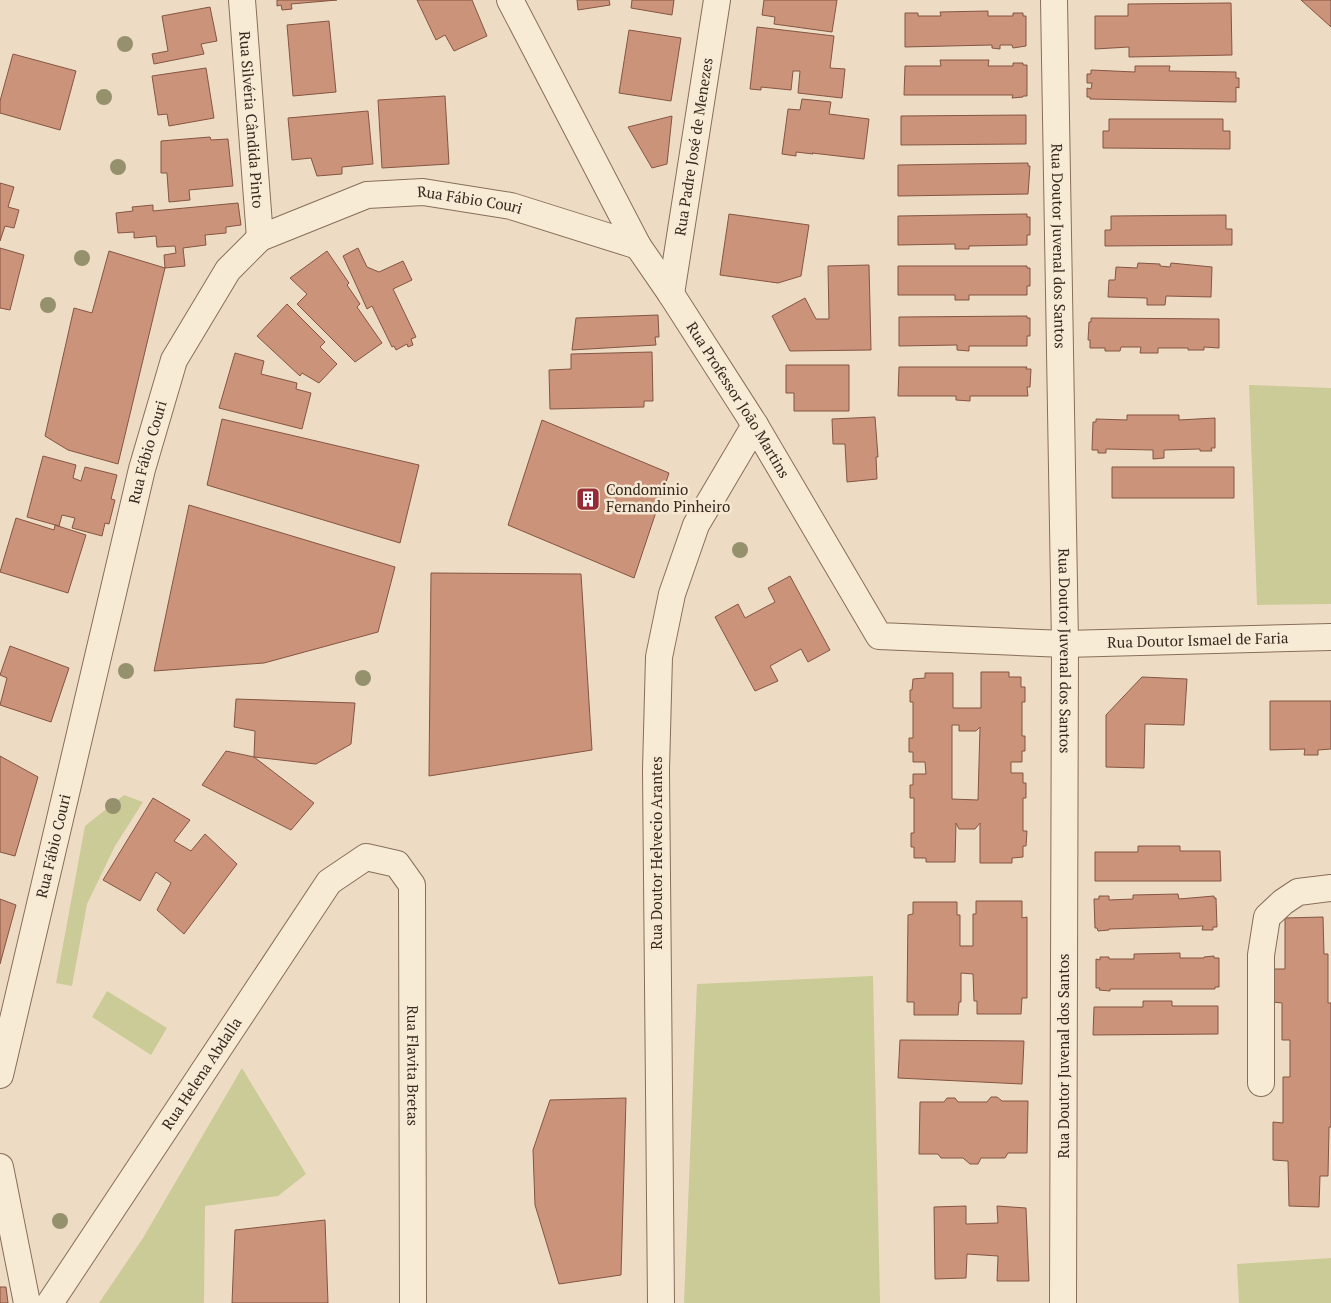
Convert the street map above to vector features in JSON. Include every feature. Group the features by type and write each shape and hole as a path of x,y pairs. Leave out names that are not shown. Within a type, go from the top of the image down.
{"street":[{"name":"Rua Silvéria Cândida Pinto","path":"242,0 260,238"},
{"name":"Rua Professor João Martins","path":"510,0 638,246 755,425 879,636 1065,644"},
{"name":"Rua Padre José de Menezes","path":"671,294 717,0"},
{"name":"Rua Doutor Juvenal dos Santos","path":"1054,0 1065,644 1063,1303"},
{"name":"Rua Fábio Couri","path":"0,1075 142,469 174,360 228,270 260,238 367,195 423,192 511,206 638,246"},
{"name":"Rua Doutor Helvecio Arantes","path":"661,1303 656,770 659,657 672,594 696,525 755,425"},
{"name":"Rua Doutor Ismael de Faria","path":"1065,644 1331,637"},
{"name":"Rua Helena Abdalla","path":"50,1303 329,882 366,857"},
{"name":"Rua Flavita Bretas","path":"366,857 397,864 412,885 413,1303"},
{"path":"1261,1083 1261,955 1267,917 1283,902 1298,892 1331,888"},
{"path":"0,1167 27,1303"}],"green space":[{"path":"1249,385 1331,388 1331,604 1257,605"},
{"path":"124,795 143,802 115,846 87,904 72,986 56,983 85,826"},
{"path":"873,976 880,1303 684,1303 697,984"},
{"path":"107,991 167,1028 151,1055 92,1017"},
{"path":"242,1068 306,1174 278,1196 205,1206 204,1303 99,1303 143,1238"},
{"path":"1331,1258 1331,1303 1239,1303 1237,1264"}],"building":[{"path":"277,0 337,0 291,4 292,9 282,10 281,5 277,6"},
{"path":"417,0 472,0 487,36 454,51 445,35 436,40"},
{"path":"577,0 609,0 610,5 578,10"},
{"path":"632,0 674,0 672,15 631,8"},
{"path":"764,0 837,0 832,32 774,24 775,17 762,15"},
{"path":"1301,0 1331,0 1331,27"},
{"path":"1231,3 1232,55 1129,57 1129,47 1095,49 1095,16 1128,16 1128,4"},
{"path":"210,7 217,41 201,44 204,54 154,64 152,54 168,51 162,16"},
{"path":"988,11 988,16 1013,16 1013,13 1023,13 1023,16 1026,16 1026,46 1013,48 1012,45 1000,45 1000,49 992,48 992,45 905,47 905,13 918,13 918,16 941,16 940,12"},
{"path":"329,21 336,92 293,96 287,25"},
{"path":"757,27 834,36 830,68 845,69 842,98 798,93 800,71 793,71 791,90 761,87 761,90 750,89"},
{"path":"629,30 681,38 671,101 619,93"},
{"path":"13,54 76,71 60,130 0,113 0,101"},
{"path":"940,60 989,60 988,66 1013,66 1013,63 1023,63 1023,65 1027,65 1027,96 1012,98 1013,95 904,95 905,66 941,66"},
{"path":"1135,66 1170,66 1169,71 1236,72 1236,78 1239,78 1239,88 1236,87 1236,102 1090,99 1090,97 1087,97 1087,88 1091,89 1092,83 1087,83 1087,74 1091,74 1091,70 1135,72"},
{"path":"206,68 214,118 169,126 167,114 158,115 152,76"},
{"path":"445,96 449,164 382,168 378,100"},
{"path":"802,99 831,102 829,114 869,119 864,159 796,152 796,156 782,154 788,109 800,110"},
{"path":"368,111 373,164 342,167 342,174 317,176 311,158 292,160 288,118"},
{"path":"1026,115 1026,144 901,145 901,116"},
{"path":"672,116 667,164 652,168 628,127"},
{"path":"1109,119 1223,119 1223,131 1230,131 1230,149 1103,148 1103,131 1109,131"},
{"path":"210,137 211,140 228,139 233,186 189,190 190,200 169,202 167,173 161,173 161,141"},
{"path":"1028,163 1028,166 1030,166 1028,194 898,196 898,165"},
{"path":"0,183 14,187 8,207 19,210 14,228 5,226 0,241"},
{"path":"238,203 241,225 226,227 226,233 205,235 206,245 183,248 185,266 165,268 164,255 176,253 175,246 157,247 156,236 134,238 134,232 118,233 116,213 133,211 132,207 153,205 153,211"},
{"path":"729,214 809,225 801,276 778,283 720,275"},
{"path":"1027,214 1027,217 1030,217 1030,235 1027,235 1027,245 969,246 969,249 955,249 955,244 898,245 898,216"},
{"path":"1226,215 1226,229 1232,229 1232,245 1105,246 1105,230 1111,230 1111,216"},
{"path":"0,248 24,255 10,310 0,308"},
{"path":"358,248 367,267 379,272 403,261 412,280 393,289 416,337 411,339 413,345 408,347 407,344 396,350 394,346 392,347 372,306 367,309 343,256"},
{"path":"109,251 165,268 118,464 68,450 45,436 74,308 92,313"},
{"path":"327,251 349,283 347,285 360,304 357,307 382,343 355,362 297,304 307,294 290,278"},
{"path":"1138,263 1160,264 1160,266 1170,267 1171,263 1212,267 1211,297 1166,296 1165,305 1147,305 1147,298 1108,297 1109,280 1115,280 1116,267 1137,268"},
{"path":"869,265 871,350 790,351 772,316 805,298 816,319 829,319 828,266"},
{"path":"898,266 1027,266 1027,268 1030,268 1030,286 1027,286 1027,295 969,295 969,300 955,300 955,295 898,295"},
{"path":"287,304 325,342 320,347 337,364 319,383 302,373 300,376 257,336"},
{"path":"658,315 659,337 655,337 656,345 572,350 576,318"},
{"path":"1027,316 1027,318 1030,318 1030,336 1027,336 1027,346 969,346 969,351 957,350 957,345 899,346 899,317"},
{"path":"1091,318 1219,319 1219,348 1204,347 1204,350 1188,350 1188,348 1158,348 1158,353 1140,353 1141,347 1121,347 1120,351 1090,348 1090,340 1088,340"},
{"path":"652,352 653,401 644,401 644,407 550,409 549,370 571,369 571,354"},
{"path":"235,353 264,361 261,374 297,383 296,389 311,393 302,429 219,408"},
{"path":"786,365 849,365 849,411 794,411 794,393 786,393"},
{"path":"899,367 1027,367 1026,369 1031,369 1030,387 1027,387 1028,396 970,396 970,401 956,400 956,396 898,396"},
{"path":"1127,415 1179,415 1179,420 1215,418 1215,448 1211,448 1212,451 1200,451 1200,449 1164,450 1164,458 1153,459 1153,450 1106,449 1106,453 1098,453 1098,450 1092,450 1093,422 1096,422 1096,419 1127,420"},
{"path":"875,417 878,457 876,457 877,479 847,482 845,444 833,444 832,419"},
{"path":"222,419 419,465 400,543 207,485"},
{"name":"Condominio Fernando Pinheiro","path":"542,420 669,473 634,578 508,525"},
{"path":"43,456 76,465 73,478 81,481 85,467 117,475 111,499 115,500 109,524 105,523 102,536 72,528 75,518 62,515 59,526 27,517"},
{"path":"1112,467 1234,467 1234,498 1112,498"},
{"path":"189,505 395,567 378,632 264,663 154,671"},
{"path":"16,518 54,530 55,525 86,535 68,593 0,572"},
{"path":"431,573 581,574 592,750 429,776"},
{"path":"790,576 830,650 808,662 801,649 770,666 778,681 755,691 715,617 738,604 745,618 775,602 768,588"},
{"path":"10,646 69,668 51,722 0,705 7,678 0,675"},
{"path":"981,672 1009,672 1009,677 1021,677 1021,687 1025,687 1025,702 1022,702 1022,736 1025,736 1025,751 1022,751 1022,762 1011,762 1011,773 1023,773 1023,783 1026,783 1026,798 1023,798 1023,831 1027,831 1026,846 1023,846 1023,857 1012,858 1012,863 980,863 980,823 975,829 959,829 956,823 955,862 926,862 926,858 914,858 914,847 911,847 911,833 914,833 914,798 910,798 910,785 913,785 913,774 926,774 925,762 913,762 913,752 909,752 909,738 913,738 913,702 910,702 910,690 912,690 913,679 925,678 925,673 953,673 953,708 981,708","holes":["952,725 959,725 959,731 976,731 980,727 978,800 952,799"]},
{"path":"1142,677 1187,679 1184,725 1145,724 1144,768 1106,767 1106,715"},
{"path":"236,699 355,703 351,744 316,764 254,757 255,731 234,727"},
{"path":"1270,701 1331,701 1331,749 1318,750 1318,755 1304,755 1305,749 1270,750"},
{"path":"226,751 254,757 314,803 291,830 202,785"},
{"path":"0,756 38,777 15,856 0,852"},
{"path":"153,798 190,820 174,841 191,851 205,834 237,864 184,934 157,910 171,883 156,872 140,901 103,880"},
{"path":"1138,846 1180,846 1180,851 1220,851 1221,881 1095,881 1095,852 1138,852"},
{"path":"1178,894 1179,899 1214,896 1216,898 1217,927 1213,927 1213,930 1202,930 1203,926 1098,931 1095,928 1094,899 1099,899 1099,896 1109,896 1109,900 1133,899 1133,895"},
{"path":"0,899 16,905 0,964"},
{"path":"976,901 1022,901 1022,918 1027,917 1027,998 1022,998 1021,1014 977,1014 977,1001 974,1001 973,974 961,973 961,1002 959,1002 958,1015 914,1015 914,1002 907,1002 908,915 913,914 913,902 957,902 957,915 960,915 960,946 973,946 973,914 976,914"},
{"path":"1323,917 1324,954 1328,954 1328,1003 1331,1003 1331,1127 1329,1127 1328,1176 1320,1176 1319,1207 1289,1206 1288,1161 1273,1160 1273,1122 1283,1123 1283,1077 1290,1077 1290,1040 1282,1040 1282,1003 1273,1002 1272,969 1285,969 1285,918"},
{"path":"1180,953 1180,958 1214,956 1214,958 1219,958 1219,987 1215,987 1215,989 1110,989 1110,991 1096,988 1096,959 1100,960 1100,957 1134,959 1134,954"},
{"path":"1143,1001 1172,1001 1172,1006 1218,1006 1218,1034 1093,1035 1094,1007 1143,1007"},
{"path":"900,1040 1024,1041 1022,1084 898,1078"},
{"path":"991,1097 997,1097 1002,1101 1028,1101 1027,1153 1008,1153 1005,1158 981,1158 978,1164 970,1164 963,1158 941,1158 938,1154 919,1154 920,1102 944,1102 947,1098 955,1098 958,1102 987,1102"},
{"path":"626,1098 621,1275 559,1284 535,1205 533,1150 550,1100"},
{"path":"966,1206 966,1224 998,1223 997,1206 1026,1208 1029,1281 997,1281 998,1256 967,1254 966,1278 935,1279 934,1207"},
{"path":"325,1220 328,1303 232,1303 235,1230"},
{"path":"0,1287 6,1287 8,1303 0,1303"}],"place":[{"name":"Condominio Fernando Pinheiro","path":"588,499"}]}
